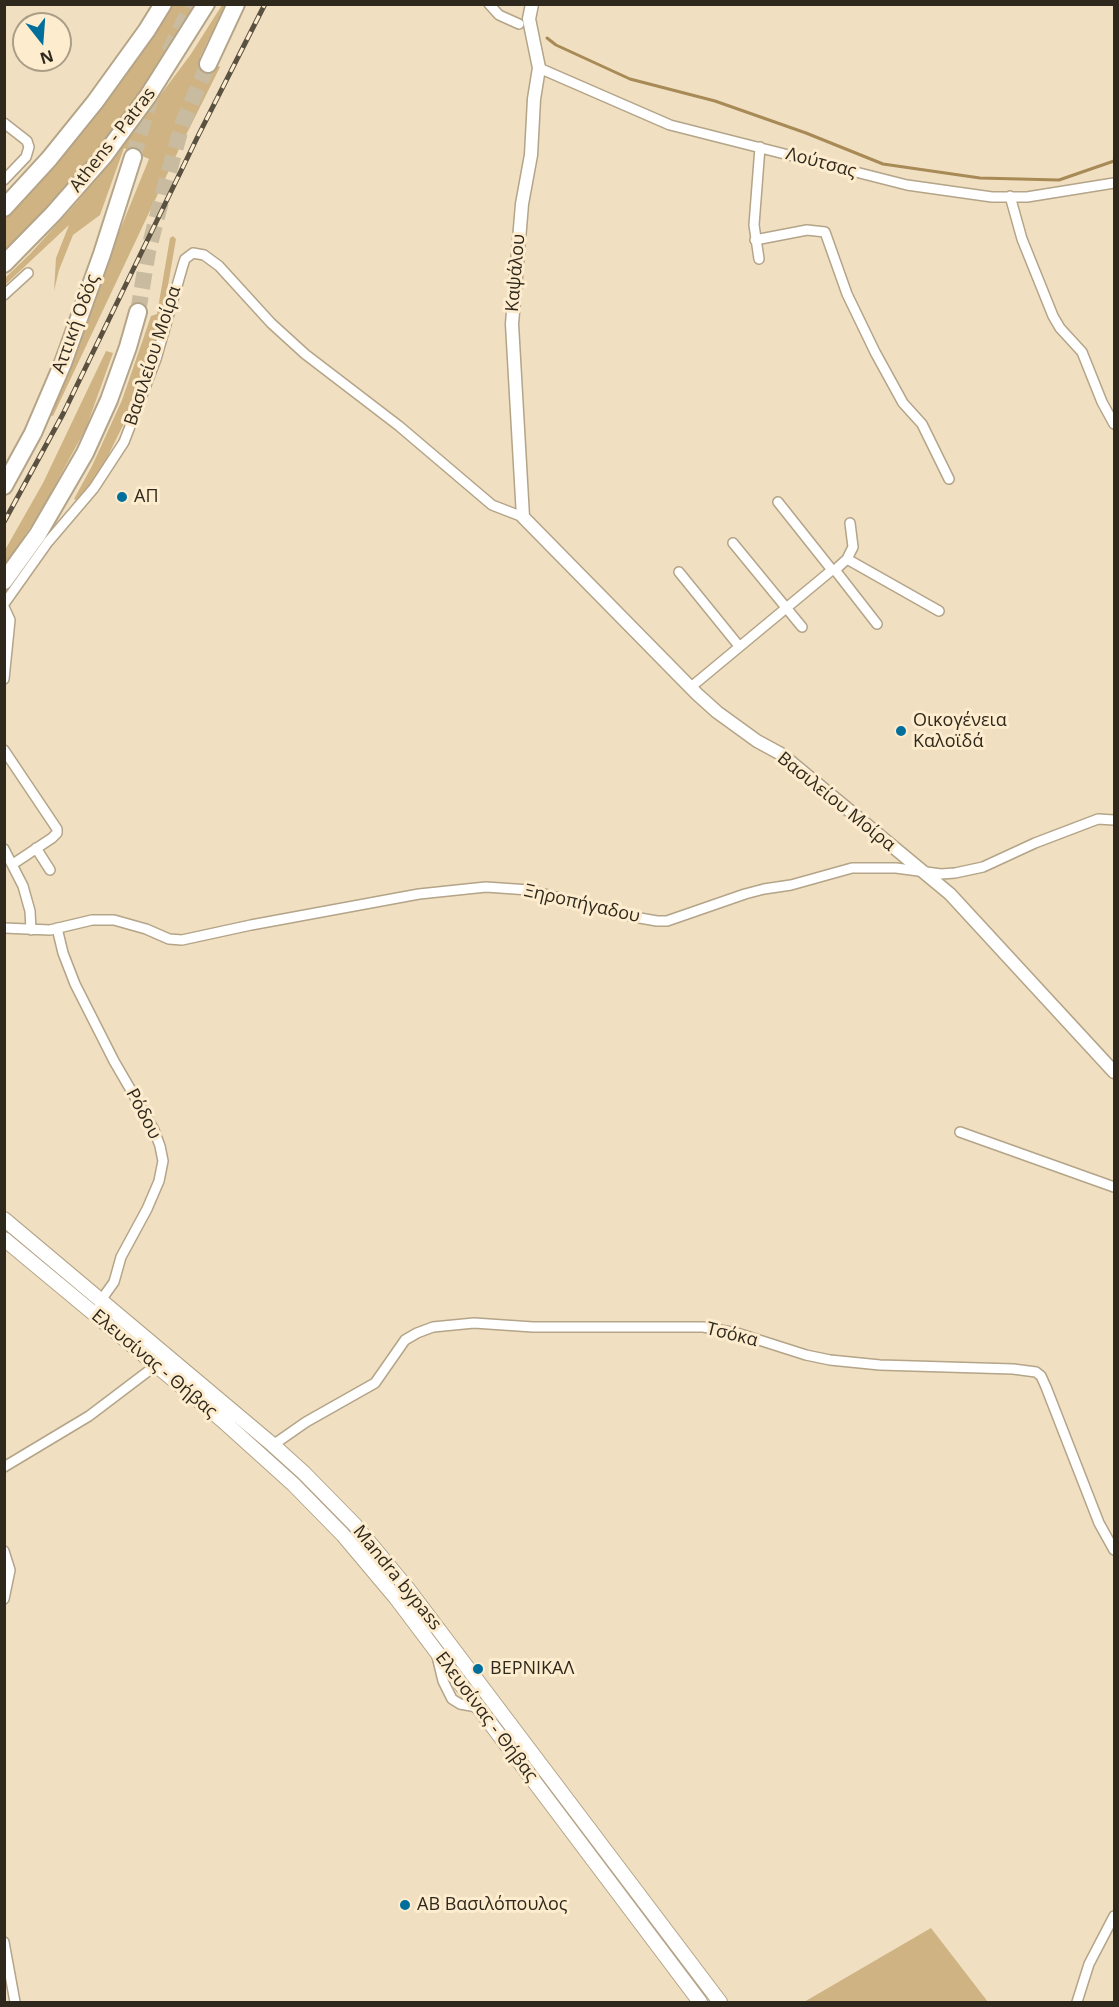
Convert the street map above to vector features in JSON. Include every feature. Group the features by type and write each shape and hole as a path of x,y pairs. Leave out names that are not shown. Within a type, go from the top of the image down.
{"highway":[{"name":"Athens - Patras","path":"4,208 49,159 95,102 163,4"},
{"name":"Athens - Patras","path":"4,264 53,214 104,156 178,51 206,4"},
{"path":"208,64 236,4"},
{"name":"Αττική Οδός","path":"4,486 33,433 63,363 102,254 133,157"},
{"path":"4,581 38,534 85,453 109,400 138,312"}],"main road":[{"name":"Mandra bypass","path":"4,1219 273,1445 331,1500 388,1564 720,2002"},
{"name":"Ελευσίνας - Θήβας","path":"4,1239 261,1455 319,1510 376,1573 700,2002"}],"street":[{"path":"489,4 499,15 519,24"},
{"name":"Καψάλου","path":"523,517 512,324 522,204 531,155 534,99 539,68 530,31 529,19 532,4"},
{"name":"Λούτσας","path":"539,68 670,124 907,185 992,197 1035,196 1114,183"},
{"path":"4,123 27,141 29,147 26,157 4,180"},
{"path":"759,259 754,225 760,147"},
{"path":"1010,196 1022,239 1053,316 1060,328 1082,352 1102,402 1114,424"},
{"path":"755,240 807,230 825,232 847,294 875,352 903,403 922,424 949,479"},
{"name":"Βασιλείου Μοίρα","path":"4,606 48,542 94,488 124,442 156,359 185,259 194,253 204,255 219,266 271,323 304,354 399,426 492,505 523,517 717,712 749,736 781,754 950,894 1114,1072"},
{"path":"4,295 28,273"},
{"path":"778,502 877,624"},
{"path":"691,687 786,607 848,560 853,547 850,523"},
{"path":"733,543 802,627"},
{"path":"848,560 939,611"},
{"path":"679,572 739,646"},
{"path":"4,606 10,620 4,679"},
{"path":"4,750 57,829 57,834 52,838 13,864"},
{"name":"Ξηροπήγαδου","path":"4,928 31,930 57,928 92,920 114,920 146,929 169,939 182,940 419,894 486,887 529,890 634,917 667,921 720,901 852,868 896,868 941,874 983,867 1035,843 1098,819 1114,820"},
{"path":"36,848 50,870"},
{"path":"4,849 25,893 31,930"},
{"name":"Ρόδου","path":"57,928 63,953 75,984 114,1061 154,1130 163,1161 159,1181 121,1257 114,1282 91,1311"},
{"path":"960,1132 1114,1187"},
{"name":"Τσόκα","path":"273,1445 306,1422 375,1383 405,1340 433,1327 474,1323 533,1327 703,1327 830,1360 880,1365 1013,1369 1036,1372 1041,1376 1046,1387 1099,1523 1114,1550"},
{"path":"4,1467 89,1416 156,1365 166,1354"},
{"path":"4,1551 10,1570 4,1599"},
{"path":"1077,2002 1089,1964 1114,1916"},
{"path":"4,1942 15,2002"}],"shaded area":[{"path":"170,5 199,5 172,49 98,154 5,255 5,217 29,191"},
{"path":"222,5 225,5 200,57 220,67 53,416 49,415 93,296 149,159 124,148 100,215 73,235 59,270 54,291 56,258 69,225 5,285 5,278 77,202 120,149 191,54"},
{"path":"173,236 176,239 161,326 136,399 100,472 82,496 76,500 74,499 122,400 151,316 157,314 170,238"},
{"path":"106,351 113,353 86,428 40,513 5,565 5,550 43,483"},
{"path":"931,1928 988,2002 804,2002"}],"waterway":[{"path":"547,38 556,45 630,79 715,101 806,133 883,164 980,178 1059,180 1114,161"}],"tunnel":[{"path":"169,52 192,4"},
{"path":"138,312 148,252 182,125 208,64"},
{"path":"133,157 152,93"}],"railway":[{"path":"4,522 63,414 265,4"}],"place":[{"name":"ΑΠ","path":"122,497"},
{"name":"Οικογένεια Καλοϊδά","path":"901,731"},
{"name":"ΒΕΡΝΙΚΑΛ","path":"478,1669"},
{"name":"ΑΒ Βασιλόπουλος","path":"405,1905"}]}
